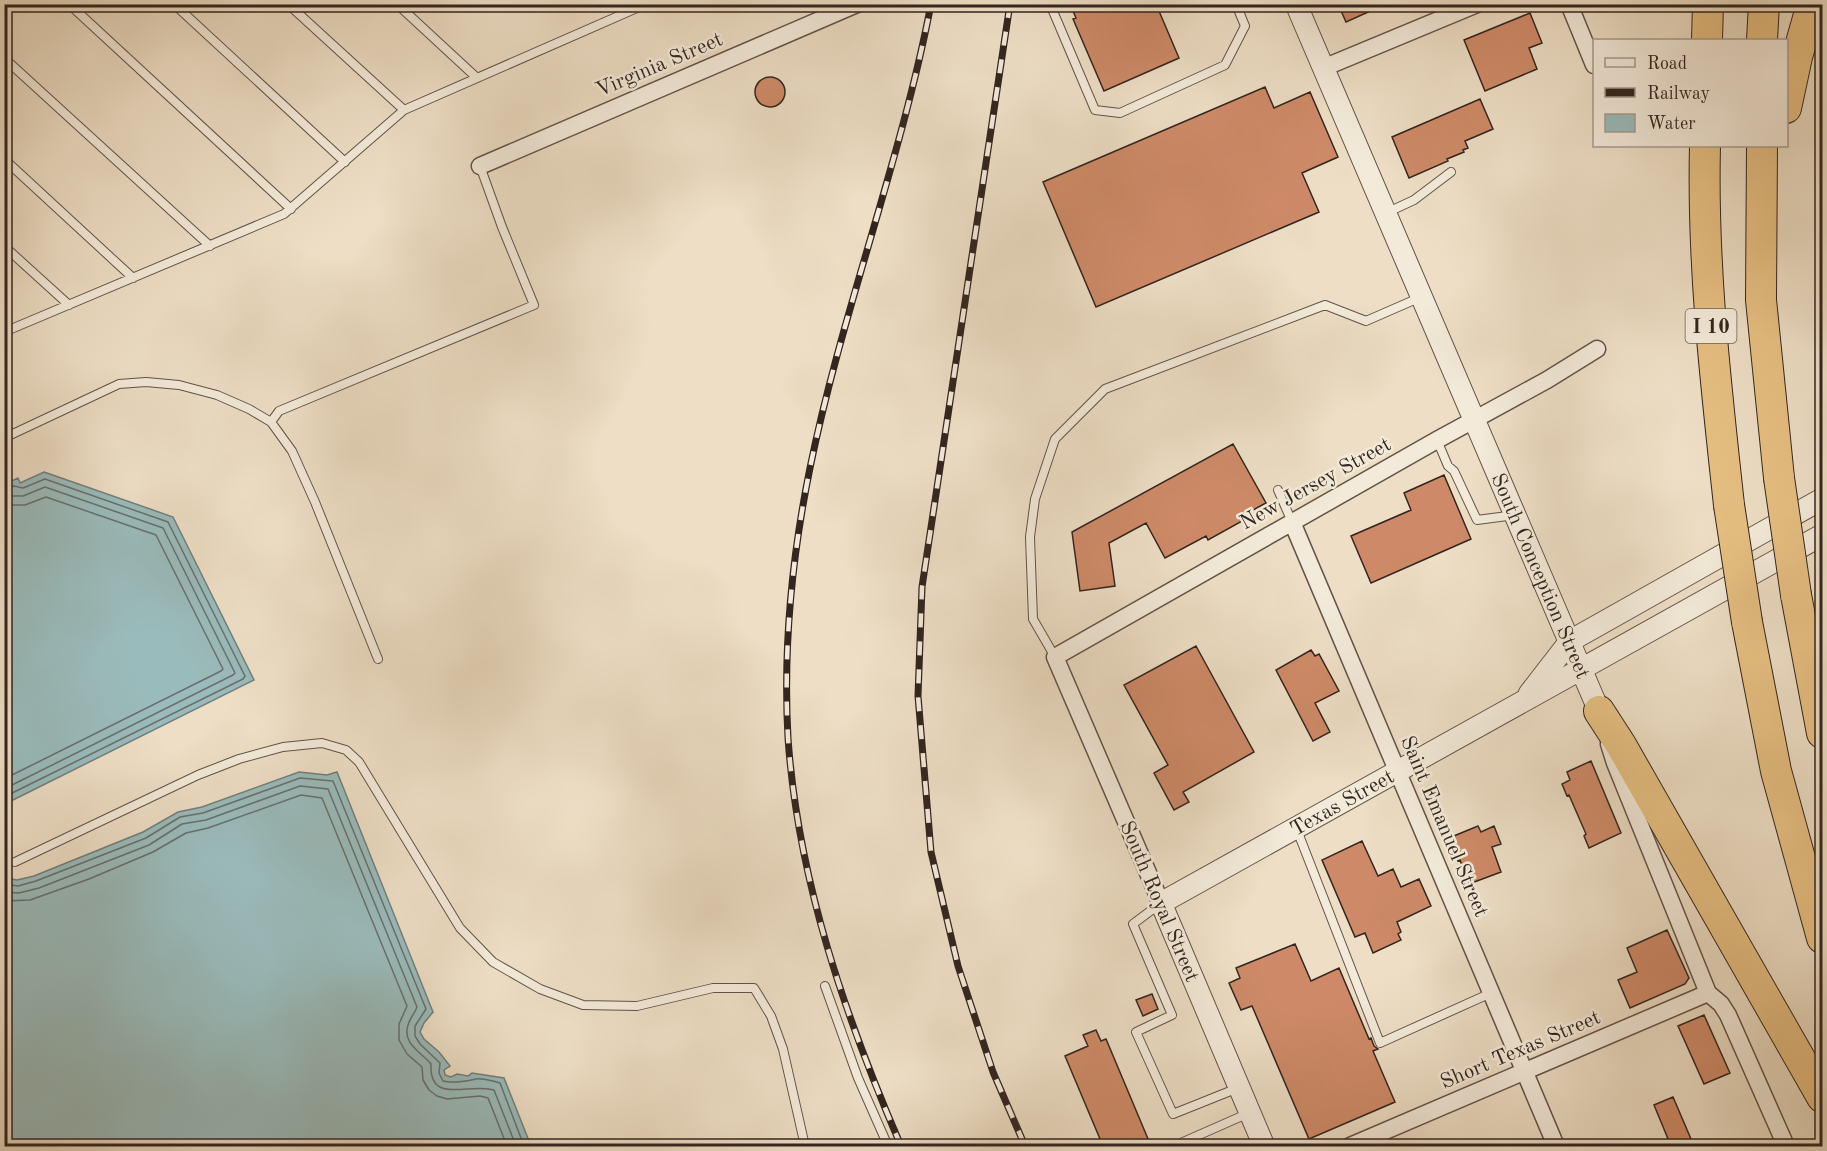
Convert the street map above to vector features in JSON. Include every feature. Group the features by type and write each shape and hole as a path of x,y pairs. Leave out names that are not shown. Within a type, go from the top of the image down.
{"highway":[{"path":"1707,39 1708,4"},
{"path":"1762,39 1764,4"},
{"path":"1788,99 1812,4"},
{"name":"I 10","path":"1705,147 1706,255 1716,392 1729,505 1747,622 1776,771 1822,938"},
{"name":"I 10","path":"1762,147 1761,300 1779,478 1796,595 1822,733"},
{"path":"1762,218 1778,147"},
{"path":"1599,711 1627,755 1822,1097"}],"street":[{"name":"Virginia Street","path":"480,166 857,4"},
{"name":"South Conception Street","path":"1296,4 1570,641 1599,711 1615,764 1708,993 1721,1004 1728,1015 1786,1146"},
{"path":"1323,68 1477,4"},
{"path":"1569,4 1593,63"},
{"name":"New Jersey Street","path":"1055,657 1547,380 1597,349"},
{"name":"Texas Street","path":"1522,703 1570,641 1822,499"},
{"name":"Saint Emanuel Street","path":"1292,522 1556,1146"},
{"name":"Texas Street","path":"1161,903 1822,535"},
{"name":"South Royal Street","path":"1055,657 1239,1088 1260,1145"},
{"name":"Short Texas Street","path":"1350,1146 1708,993"}],"lane":[{"path":"69,4 291,209"},
{"path":"174,4 345,162"},
{"path":"288,4 404,110"},
{"path":"397,4 477,78"},
{"path":"4,332 284,214 404,110 646,4"},
{"path":"1050,4 1095,110 1120,113 1225,65 1245,26 1236,4"},
{"path":"4,58 210,246"},
{"path":"4,159 133,278"},
{"path":"271,422 279,411 534,305 480,166"},
{"path":"1385,213 1414,200 1451,172"},
{"path":"4,246 69,305"},
{"path":"1055,657 1033,619 1030,537 1035,499 1055,439 1105,389 1325,305 1366,321 1421,297"},
{"path":"4,438 119,384 146,382 178,385 217,395 249,409 271,422 292,451 315,501 378,659"},
{"path":"1437,440 1477,520 1515,515"},
{"path":"1278,490 1292,522"},
{"path":"15,862 198,775 239,759 283,747 322,743 346,750 359,762 460,928 493,962 540,989 583,1005 637,1006 712,988 754,988 771,1016 783,1049 805,1146"},
{"path":"1296,828 1380,1043 1491,993"},
{"path":"1161,903 1133,924 1172,1015 1136,1032 1173,1114 1239,1088"},
{"path":"825,986 858,1078 888,1146"},
{"path":"1174,1146 1249,1112"}],"water":[{"path":"44,472 173,517 254,680 5,804 5,484 18,478 20,483"},
{"path":"299,772 327,775 337,772 433,1012 420,1032 450,1066 444,1070 445,1075 468,1076 472,1073 504,1078 531,1146 5,1146 5,878 17,880 34,876 143,832 178,812 202,807"}],"building":[{"path":"1070,4 1156,4 1179,58 1104,91 1073,19 1076,18"},
{"path":"1338,4 1386,4 1346,22"},
{"path":"1530,13 1542,43 1529,48 1537,69 1485,91 1464,40"},
{"path":"770,77 781,81 785,92 781,103 770,107 759,103 755,92 759,81"},
{"path":"1265,87 1274,108 1310,92 1338,157 1302,173 1319,212 1096,307 1043,182"},
{"path":"1480,99 1493,129 1465,141 1468,148 1463,150 1464,152 1409,178 1392,137"},
{"path":"1233,444 1266,503 1242,516 1244,520 1208,540 1206,536 1165,558 1146,523 1109,543 1115,586 1080,591 1072,532"},
{"path":"1444,475 1471,539 1371,583 1351,536 1411,510 1404,493"},
{"path":"1196,646 1254,752 1183,792 1189,802 1174,810 1154,773 1168,765 1124,685"},
{"path":"1311,650 1315,656 1319,654 1339,691 1315,703 1330,732 1313,741 1276,670"},
{"path":"1591,761 1621,833 1589,848 1584,836 1586,834 1562,784 1570,780 1567,772"},
{"path":"1478,826 1481,832 1494,826 1501,844 1492,847 1501,872 1469,884 1449,838"},
{"path":"1362,841 1378,876 1393,869 1401,887 1419,879 1431,906 1397,922 1401,940 1373,953 1365,933 1355,937 1322,860"},
{"path":"1667,930 1689,978 1685,984 1630,1008 1618,980 1637,972 1627,948"},
{"path":"1295,944 1311,981 1339,968 1369,1039 1371,1038 1378,1049 1373,1051 1395,1102 1309,1139 1252,1006 1241,1010 1229,983 1240,978 1236,968"},
{"path":"1152,994 1158,1009 1143,1016 1136,1000"},
{"path":"1704,1015 1730,1073 1704,1084 1678,1026"},
{"path":"1096,1030 1101,1041 1106,1039 1151,1146 1103,1146 1065,1056 1088,1046 1083,1035"},
{"path":"1673,1097 1694,1146 1671,1146 1654,1105"}],"railway":[{"path":"901,1146 843,997 813,896 793,791 788,738 787,670 790,602 798,535 810,468 838,351 904,121 931,4"},
{"path":"1010,4 922,587 918,696 931,852 958,966 993,1072 1025,1146"}]}
